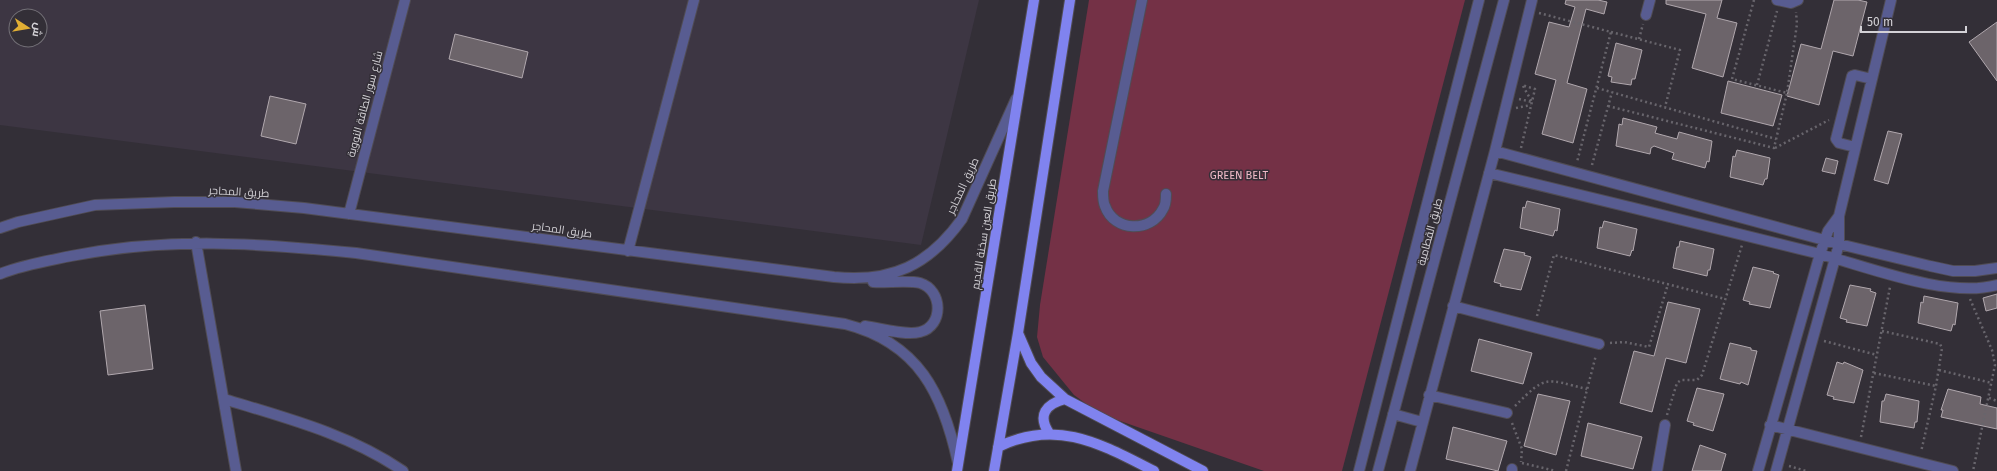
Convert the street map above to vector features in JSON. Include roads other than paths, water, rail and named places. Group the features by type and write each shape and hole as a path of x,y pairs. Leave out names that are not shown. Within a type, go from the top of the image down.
{"main road":[{"name":"طريق العين سخنة القديم","path":"958,467 1034,0"},
{"path":"994,471 1018,333 1070,0"},
{"path":"1018,333 1023,348 1037,372 1052,389 1065,399 1203,471"},
{"path":"1049,433 1043,420 1045,412 1049,406 1065,399"},
{"path":"998,447 1014,439 1031,434 1049,433 1084,439 1154,471"}],"street":[{"name":"شارع سور الطاقة النووية","path":"349,214 404,0"},
{"path":"628,251 694,0"},
{"path":"1142,0 1103,191 1104,206 1113,219 1126,226 1141,227 1154,221 1164,209 1166,194"},
{"name":"طريق القطامية","path":"1359,471 1479,0"},
{"name":"طريق القطامية","path":"1378,471 1504,0"},
{"path":"1410,471 1495,151 1532,0"},
{"path":"1646,15 1650,0"},
{"path":"1779,0 1788,3 1796,1"},
{"path":"1777,467 1814,339 1839,244 1839,216 1891,0"},
{"path":"1855,147 1837,142 1836,139 1842,113 1852,76 1855,75 1872,79"},
{"name":"طريق المحاجر","path":"0,228 18,222 95,205 166,202 235,202 304,208 628,251 856,279 877,278 904,270 917,264 935,251 950,236 962,219 1019,91"},
{"path":"1495,151 1839,244 1953,271 1975,271 1997,268"},
{"path":"1489,173 1745,235 1835,258 1892,275 1966,289 1997,284"},
{"path":"1758,471 1824,240 1839,216"},
{"path":"0,274 13,269 97,251 160,244 196,242 288,246 356,253 914,333 922,332 930,327 938,312 938,302 934,294 928,287 920,283 883,283 856,279"},
{"path":"196,242 236,471"},
{"path":"1453,306 1599,344"},
{"path":"845,324 859,327 886,340 910,358 920,368 944,414 958,467"},
{"path":"1429,395 1507,413"},
{"path":"224,399 344,438 388,460 403,471"},
{"path":"1393,414 1422,422"},
{"path":"1657,471 1665,425"},
{"path":"1770,425 1952,471"}],"park label":[{"name":"GREEN BELT","path":"1239,175"}]}
